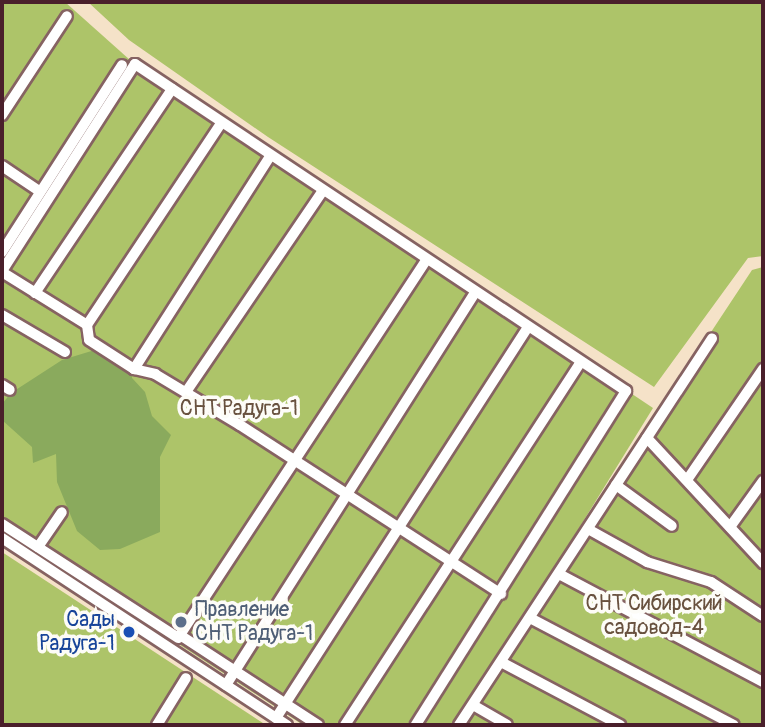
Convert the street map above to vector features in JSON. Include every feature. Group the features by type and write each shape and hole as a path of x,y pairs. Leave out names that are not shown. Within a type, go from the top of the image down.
{"street":[{"path":"2,115 67,16"},
{"path":"87,325 2,272 135,64 322,192 626,391 501,594 416,725"},
{"path":"3,245 121,65"},
{"path":"35,293 172,89"},
{"path":"221,123 87,325 89,340 134,369 186,392 501,594"},
{"path":"134,369 270,156"},
{"path":"2,166 39,191"},
{"path":"186,392 322,192"},
{"path":"170,649 426,261"},
{"path":"226,685 475,293"},
{"path":"2,315 65,352"},
{"path":"276,718 528,327"},
{"path":"459,725 712,339"},
{"path":"345,725 581,362"},
{"path":"687,480 763,369"},
{"path":"647,438 763,563"},
{"path":"730,527 763,481"},
{"path":"616,485 672,526"},
{"path":"38,547 62,512"},
{"path":"2,524 318,725"},
{"path":"588,530 647,562 711,582 763,616"},
{"path":"2,538 287,725"},
{"path":"559,575 763,682"},
{"path":"530,618 734,725"},
{"path":"501,662 620,725"},
{"path":"157,725 186,678"},
{"path":"473,705 507,725"}],"green space":[{"path":"2,2 65,2 130,60 2,264"},
{"path":"88,2 763,2 763,256 748,258 654,387 268,137 129,40"},
{"name":"СНТ Радуга-1","path":"134,61 653,408 544,585 752,270 763,267 763,725 303,725 2,529 2,274"},
{"path":"98,349 133,361 132,378 145,392 152,416 171,435 160,457 160,532 120,549 100,550 77,531 57,482 56,454 33,463 32,447 2,420 2,404 11,393 62,360"},
{"path":"2,552 266,725 2,725"}],"place":[{"name":"Правление СНТ Радуга-1","path":"181,622"},
{"name":"Сады Радуга-1","path":"129,632"}],"park label":[{"name":"СНТ Сибирский садовод-4","path":"654,616"}]}
